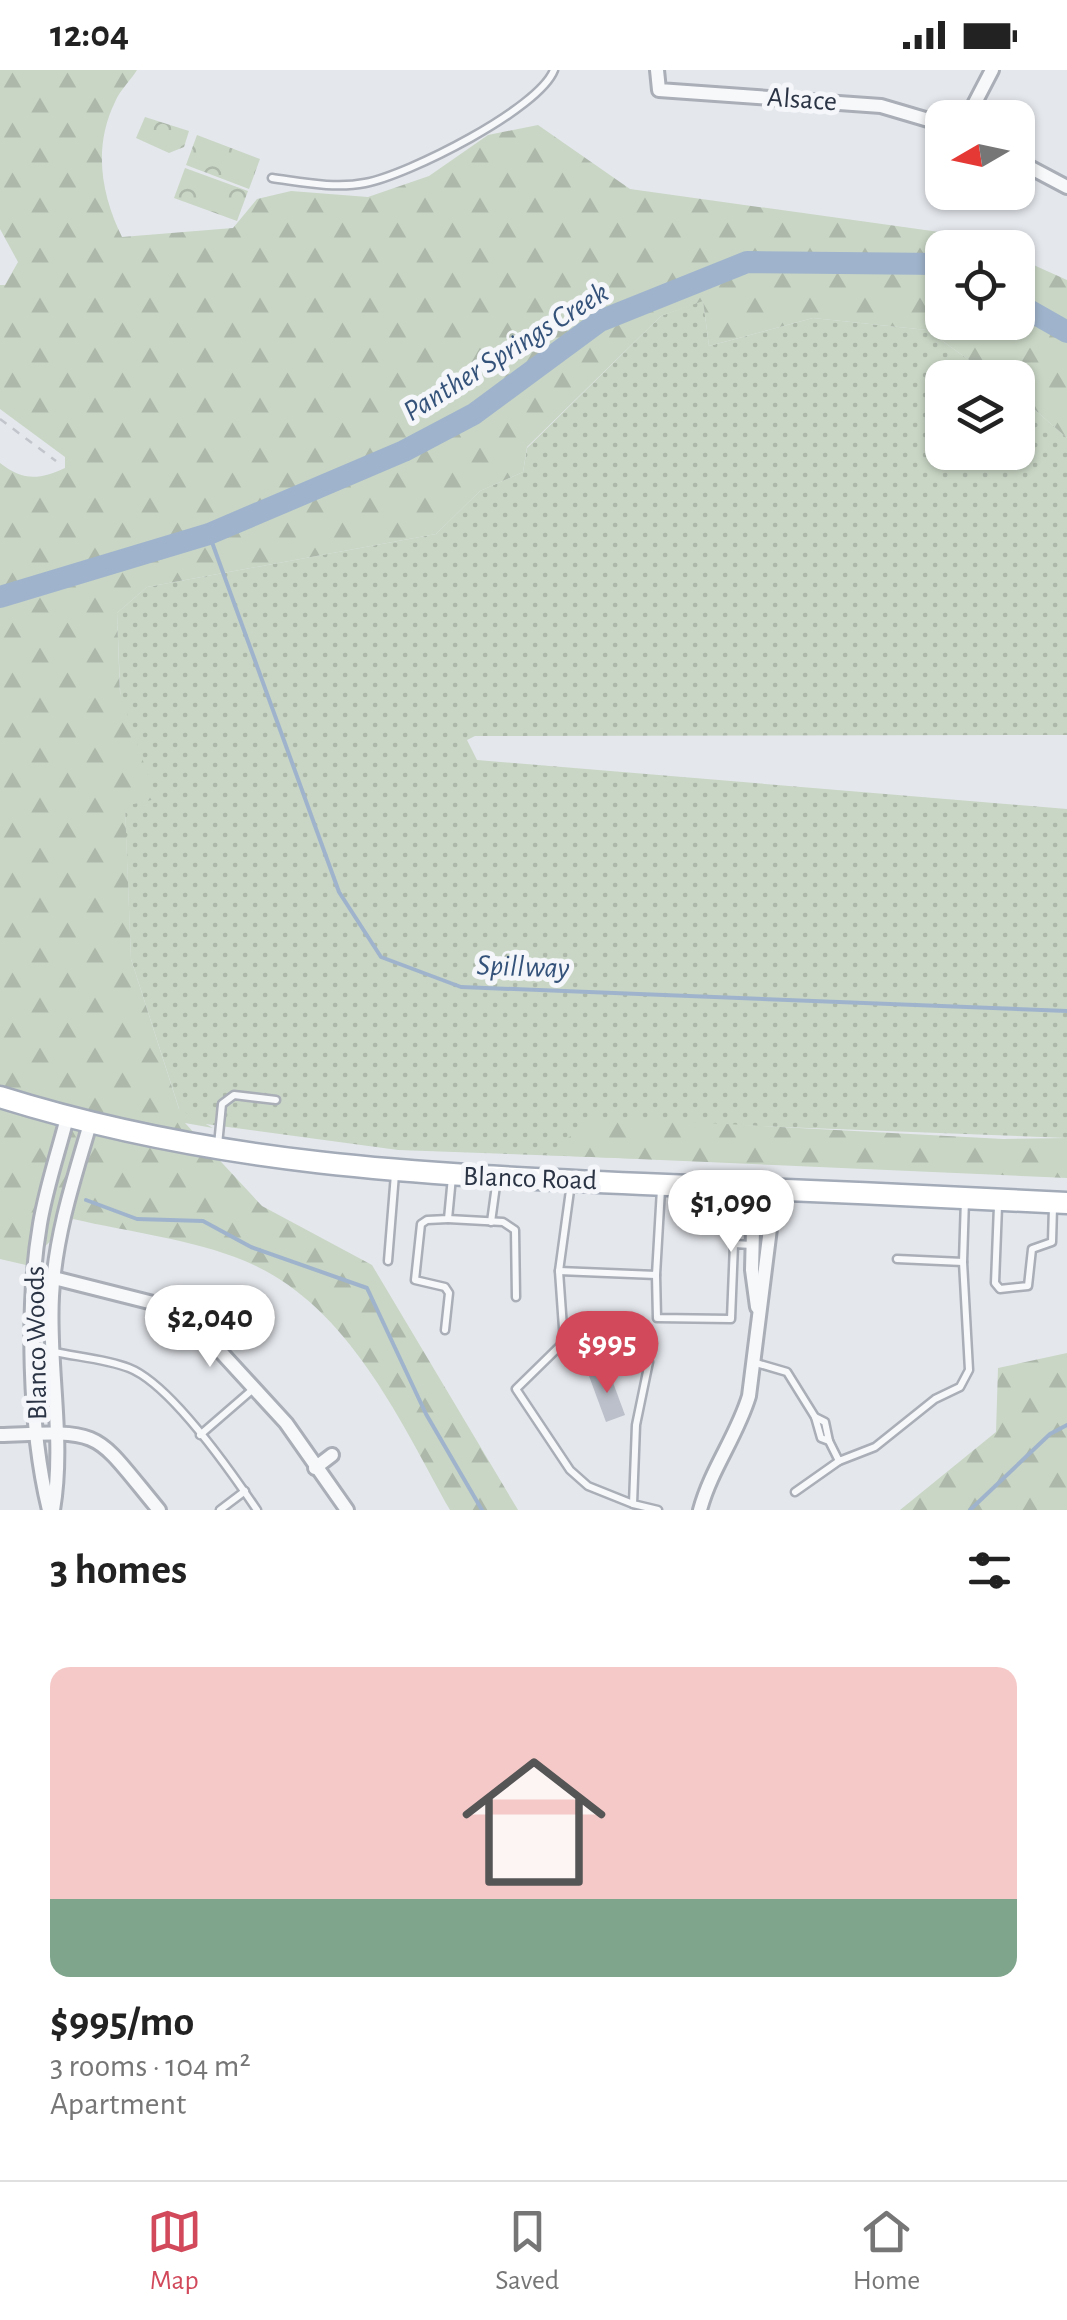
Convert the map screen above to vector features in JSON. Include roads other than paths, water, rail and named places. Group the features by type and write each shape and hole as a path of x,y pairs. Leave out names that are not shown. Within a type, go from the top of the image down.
{"main road":[{"name":"Blanco Road","path":"0,1098 90,1124 217,1151 395,1172 1060,1202"}],"street":[{"name":"Alsace","path":"657,70 659,90 880,106 925,119"},
{"path":"976,100 992,70"},
{"path":"1035,170 1067,186"},
{"name":"Blanco Woods","path":"51,1510 38,1434 33,1278 40,1218 67,1118"},
{"name":"Blanco Woods","path":"51,1510 56,1432 54,1278 68,1196 90,1124"},
{"path":"758,1320 752,1245 765,1189"},
{"path":"700,1510 714,1467 744,1413 755,1363 758,1320 768,1272 765,1189"},
{"path":"33,1278 54,1278 162,1305 180,1314 256,1387 347,1510"},
{"path":"0,1435 56,1432 93,1436 106,1445 159,1510"},
{"path":"315,1468 332,1455"}],"lane":[{"path":"272,178 333,185 391,176 524,108 550,82 554,70"},
{"path":"217,1151 222,1104 234,1095 276,1100"},
{"path":"388,1261 395,1172"},
{"path":"448,1220 452,1175"},
{"path":"491,1222 497,1177"},
{"path":"571,1180 559,1272 564,1342 516,1389 570,1470 588,1486 658,1510"},
{"path":"662,1184 656,1275 658,1318 731,1319 734,1244 752,1245"},
{"path":"795,1492 839,1461 876,1447 934,1399 960,1387 969,1370 963,1262 965,1198"},
{"path":"998,1200 995,1283 1000,1289 1028,1286 1032,1249 1052,1242 1060,1202"},
{"path":"445,1330 449,1293 445,1288 415,1280 421,1224 426,1220 491,1222 516,1230 516,1297"},
{"path":"897,1259 963,1262"},
{"path":"559,1272 656,1275"},
{"path":"564,1342 645,1350 649,1362 636,1425 633,1504"},
{"path":"54,1352 140,1373 200,1434 257,1510"},
{"path":"755,1363 787,1372 815,1417 825,1422 839,1461"},
{"path":"200,1434 256,1387"},
{"path":"220,1510 245,1491"}],"waterway":[{"name":"Panther Springs Creek","path":"0,597 209,534 404,451 474,414 600,321 747,262 925,264"},
{"name":"Panther Springs Creek","path":"1035,314 1067,332"},
{"name":"Spillway","path":"209,534 339,892 381,957 461,987 1067,1011"},
{"path":"86,1200 137,1219 203,1221 251,1247 367,1288 426,1414 482,1510"},
{"path":"970,1510 1050,1434 1067,1425"}]}
